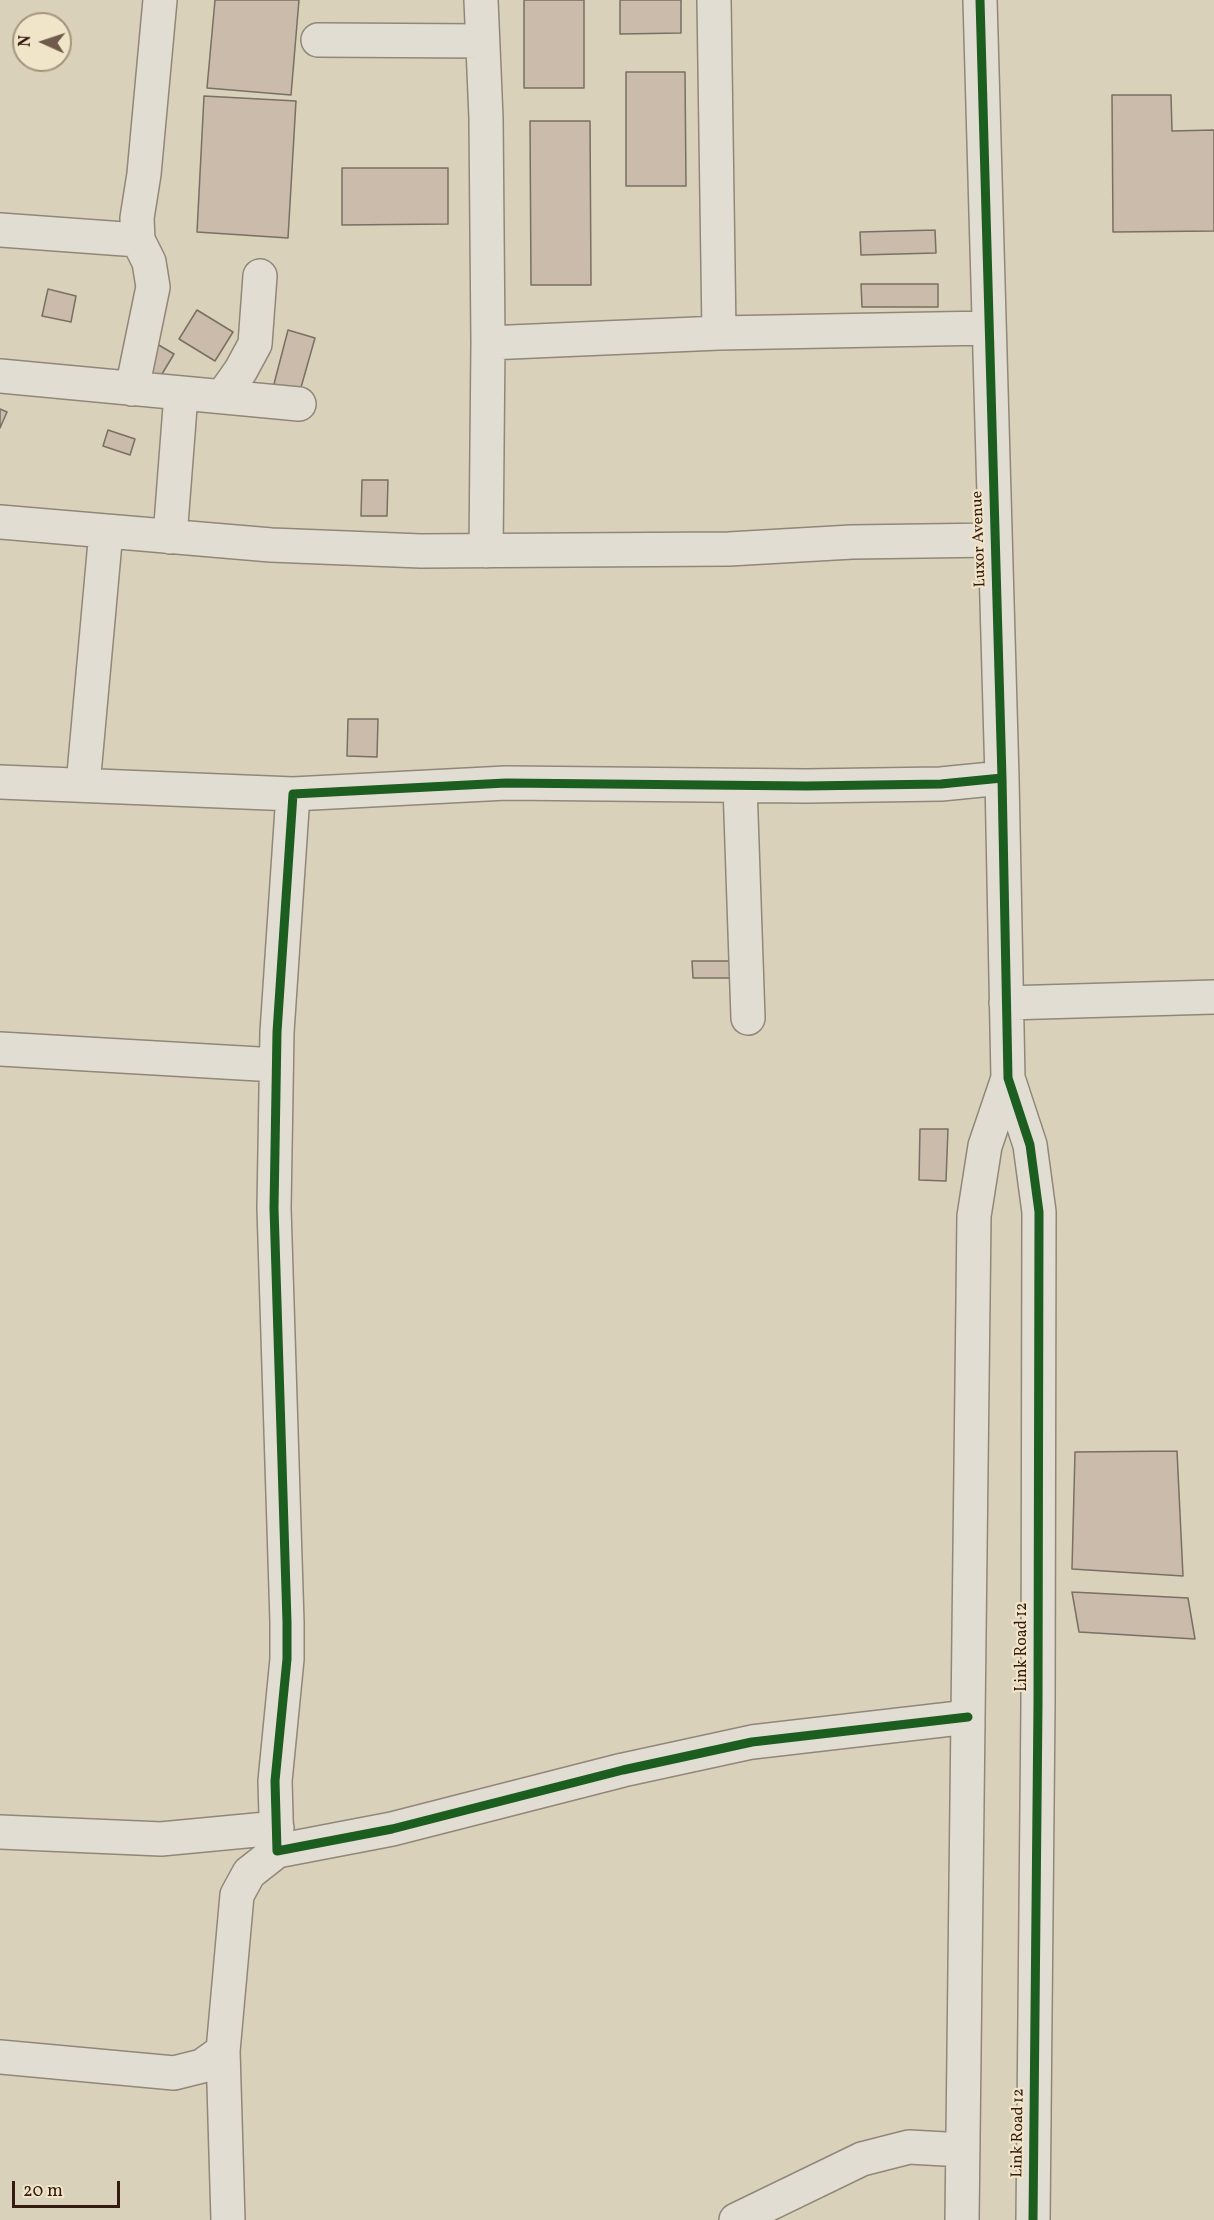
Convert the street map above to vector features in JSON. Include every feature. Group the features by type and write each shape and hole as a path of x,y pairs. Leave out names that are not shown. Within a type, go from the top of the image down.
{"street":[{"path":"132,389 153,287 149,262 138,240 137,218 144,174 160,0"},
{"path":"481,0 486,118 488,343 486,551"},
{"path":"714,0 719,333"},
{"name":"Luxor Avenue","path":"980,0 1008,1078"},
{"path":"318,40 482,41"},
{"path":"0,230 138,240"},
{"path":"222,397 241,370 255,344 260,276"},
{"path":"488,343 719,333 988,328"},
{"path":"0,376 299,404"},
{"path":"170,537 181,394"},
{"path":"0,522 271,545 420,551 729,549 852,542 995,540"},
{"path":"83,785 106,531"},
{"path":"0,782 293,794 506,783 740,786 941,784 1002,778"},
{"path":"740,786 748,1018"},
{"path":"228,2220 223,2051 237,1895 249,1872 277,1839 275,1781 287,1659 288,1622 274,1208 277,1032 293,794"},
{"path":"1006,1003 1214,997"},
{"path":"0,1050 276,1065"},
{"path":"962,2220 974,1216 985,1146 1008,1078"},
{"name":"Link Road 12","path":"1008,1078 1030,1145 1040,1212 1033,2220"},
{"path":"0,1832 161,1839 277,1839 392,1829 623,1770 752,1742 968,1717"},
{"path":"0,2057 174,2073 202,2066 223,2051"},
{"path":"736,2220 862,2159 909,2148 963,2150"}],"building":[{"path":"215,0 299,0 291,95 207,88"},
{"path":"524,0 584,0 584,88 524,88"},
{"path":"620,0 681,0 681,33 620,34"},
{"path":"626,72 685,72 686,186 626,186"},
{"path":"1112,95 1171,95 1172,131 1214,130 1214,231 1113,232"},
{"path":"204,96 296,101 288,238 197,232"},
{"path":"530,121 590,121 591,285 531,285"},
{"path":"342,168 448,168 448,224 342,225"},
{"path":"935,230 936,253 861,255 860,232"},
{"path":"861,284 938,284 938,307 862,307"},
{"path":"48,289 76,296 71,322 42,316"},
{"path":"197,310 233,332 215,361 179,339"},
{"path":"288,330 315,338 300,391 274,384"},
{"path":"157,344 174,354 159,379 142,368"},
{"path":"0,409 7,412 0,428"},
{"path":"108,430 135,439 130,455 103,446"},
{"path":"362,480 388,480 387,516 361,516"},
{"path":"348,719 378,719 377,757 347,756"},
{"path":"692,961 735,961 735,978 693,978"},
{"path":"920,1129 948,1129 946,1181 919,1180"},
{"path":"1177,1451 1183,1576 1072,1569 1075,1452"},
{"path":"1072,1592 1188,1598 1195,1639 1079,1632"}],"cycle path":[{"path":"980,0 1008,1078 1030,1145 1039,1212 1038,1704 1033,2220"},
{"path":"968,1717 752,1742 623,1770 392,1829 277,1851 275,1781 287,1659 274,1208 277,1032 293,794 506,783 806,786 941,784 1002,778"}]}
